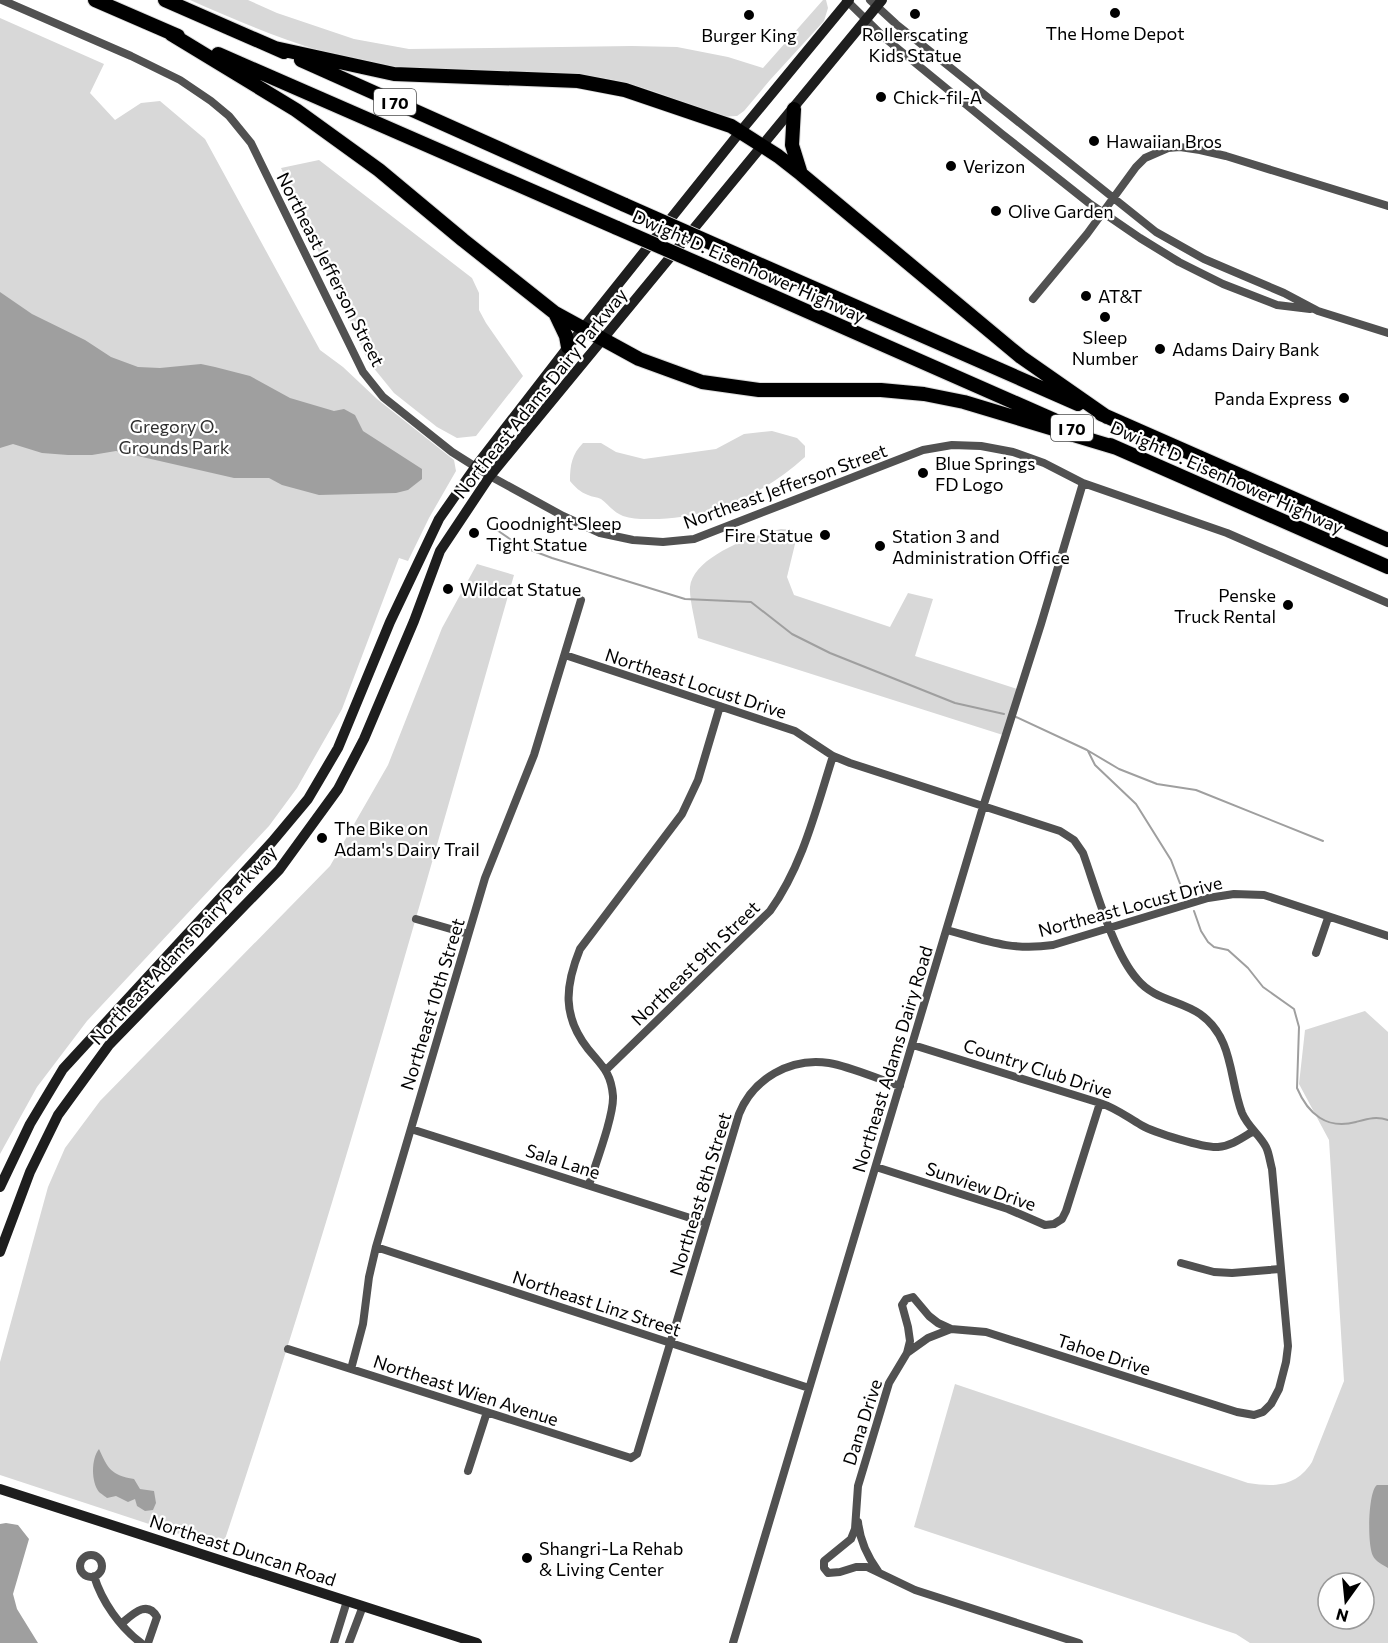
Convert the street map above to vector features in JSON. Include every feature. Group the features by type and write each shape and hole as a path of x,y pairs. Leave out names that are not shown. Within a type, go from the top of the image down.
{"highway":[{"name":"Dwight D. Eisenhower Highway","path":"95,0 1388,567"},
{"name":"Dwight D. Eisenhower Highway","path":"165,0 1388,540"},
{"path":"171,34 296,110 379,170 555,313 639,359 702,382 759,390 837,389 924,394 986,407 1117,448"},
{"path":"275,48 394,74 578,81 625,90 731,126 801,174 1022,357 1107,417"},
{"path":"794,110 792,145 801,174"},
{"path":"555,313 566,336 568,347"}],"main road":[{"name":"Northeast Adams Dairy Parkway","path":"0,1187 30,1124 63,1069 272,842 308,799 338,748 390,621 439,519 476,466 583,328 848,0"},
{"name":"Northeast Adams Dairy Parkway","path":"0,1252 30,1172 58,1115 109,1045 279,870 338,789 364,739 414,621 440,551 490,476 794,110 866,19 876,2"},
{"name":"Northeast Duncan Road","path":"0,1489 477,1643"}],"street":[{"name":"Northeast Jefferson Street","path":"2,0 131,56 180,80 229,116 255,153 363,372 383,397 452,452 490,476 563,516 600,533 633,540 663,542 694,539 923,450 952,445 981,446 1013,452 1044,462 1083,483 1227,533 1388,603"},
{"path":"848,0 886,39 1102,212 1169,256 1223,284 1277,305 1318,310"},
{"path":"876,2 904,31 1156,232 1228,271 1284,293 1318,310 1388,333"},
{"path":"1033,299 1087,234 1136,167 1145,158 1168,148 1180,147 1226,156 1388,206"},
{"name":"Northeast Adams Dairy Road","path":"733,1643 983,807 1083,483"},
{"name":"Northeast 10th Street","path":"351,1369 363,1324 369,1277 376,1247 468,934 485,878 534,755 581,600"},
{"name":"Northeast Locust Drive","path":"565,655 795,731 833,756 850,764 1060,831 1074,840 1083,853 1121,957 1138,981 1163,999 1200,1014 1214,1027 1224,1041 1240,1105 1252,1131 1266,1147 1272,1169 1288,1346 1282,1377 1272,1404 1263,1412 1246,1415"},
{"path":"589,1185 612,1106 611,1086 606,1070 583,1043 570,1014 568,987 573,967 580,950 682,814 695,788 720,706"},
{"name":"Northeast 9th Street","path":"606,1070 770,911 783,894 801,855 833,756"},
{"name":"Northeast Locust Drive","path":"947,930 1006,947 1031,948 1053,945 1204,899 1234,894 1264,895 1388,936"},
{"path":"1316,953 1328,918"},
{"path":"416,919 468,934"},
{"name":"Country Club Drive","path":"913,1045 1100,1103 1117,1109 1144,1127 1200,1145 1219,1147 1237,1142 1252,1131"},
{"name":"Northeast 8th Street","path":"631,1460 637,1454 744,1103 756,1086 774,1072 796,1064 813,1062 830,1063 900,1086"},
{"name":"Sunview Drive","path":"876,1167 1008,1209 1045,1225 1054,1224 1062,1219 1066,1211 1100,1103"},
{"name":"Sala Lane","path":"411,1129 706,1223"},
{"name":"Northeast Linz Street","path":"376,1247 809,1388"},
{"path":"1181,1263 1214,1272 1232,1273 1280,1269"},
{"name":"Tahoe Drive","path":"908,1353 909,1329 902,1305 906,1299 913,1297 929,1316 951,1329 986,1332 1246,1415"},
{"name":"Tahoe Drive","path":"908,1353 928,1338 951,1329"},
{"name":"Northeast Wien Avenue","path":"288,1349 631,1460"},
{"name":"Dana Drive","path":"879,1571 867,1567 856,1567 828,1573 824,1568 824,1561 851,1539 857,1515 858,1486 884,1397 896,1368 908,1353"},
{"path":"468,1471 488,1412"},
{"name":"Dana Drive","path":"857,1515 860,1538 867,1555 879,1571"},
{"path":"879,1571 915,1590 1079,1643"},
{"path":"94,1576 97,1587 121,1624 141,1643"},
{"path":"334,1643 347,1601"},
{"path":"350,1643 363,1606"},
{"path":"121,1624 141,1608 149,1608 155,1612 157,1617 148,1643"}],"green space":[{"path":"190,0 248,0 277,13 354,39 409,49 677,47 728,57 763,68 823,0 826,0 828,8 824,21 744,111 737,116 720,117 648,89 603,78 567,74 442,71 363,61 287,40"},
{"name":"Gregory O. Grounds Park","path":"0,18 104,64 90,93 115,120 141,103 160,101 205,139 320,350 454,460 456,471 408,561 399,558 342,709 297,788 269,826 87,1021 37,1087 0,1154"},
{"path":"319,160 472,278 479,293 479,310 523,376 476,436 457,438 437,427 394,393 368,361 281,168"},
{"path":"772,431 797,438 805,446 805,457 755,493 700,513 659,519 627,517 616,512 601,499 583,492 570,481 572,460 583,443 601,443 616,452 644,459 716,449 744,434"},
{"path":"781,529 793,530 796,540 787,577 794,595 890,627 908,593 933,599 915,656 1020,690 1006,736 698,638 690,592 694,576 702,566 727,548"},
{"path":"477,564 514,575 337,1185 222,1548 0,1475 0,1362 48,1187 65,1148 100,1101 330,866 388,765 442,628"},
{"path":"1365,1011 1388,1032 1388,1643 1250,1643 1236,1634 914,1527 955,1384 1248,1483 1276,1485 1292,1481 1306,1470 1312,1462 1344,1381 1329,1140 1299,1084 1305,1030"}],"shaded area":[{"path":"0,292 32,314 85,340 111,357 138,367 160,368 201,364 250,376 290,398 334,411 344,409 355,415 363,431 422,469 422,479 408,490 396,493 319,495 282,485 269,478 234,478 116,451 92,455 68,455 42,453 13,444 0,448"},
{"path":"99,1449 111,1470 134,1479 140,1489 154,1491 156,1503 153,1510 145,1511 137,1506 135,1499 128,1502 116,1496 107,1498 99,1492 94,1482 93,1470 94,1459"},
{"path":"1377,1485 1388,1485 1388,1568 1374,1558 1371,1550 1370,1507"},
{"path":"0,1524 18,1525 29,1539 13,1594 17,1609 38,1643 0,1643"}],"waterway":[{"path":"494,528 520,546 552,558 685,599 751,602 792,634 830,653 955,703 1004,714"},
{"path":"1016,717 1087,750 1119,769 1157,784 1196,790 1323,841"},
{"path":"1088,751 1095,765 1136,804 1171,860 1184,894"},
{"path":"1194,911 1201,931 1208,942 1214,947 1228,950 1248,968 1263,987 1294,1009 1299,1027 1297,1088 1313,1112 1327,1122 1336,1124 1376,1118 1388,1120"}],"place":[{"name":"The Home Depot","path":"1115,13"},
{"name":"Rollerscating Kids Statue","path":"915,14"},
{"name":"Burger King","path":"749,15"},
{"name":"Chick-fil-A","path":"881,97"},
{"name":"Hawaiian Bros","path":"1094,141"},
{"name":"Verizon","path":"951,166"},
{"name":"Olive Garden","path":"996,211"},
{"name":"AT&T","path":"1086,296"},
{"name":"Sleep Number","path":"1105,317"},
{"name":"Adams Dairy Bank","path":"1160,349"},
{"name":"Panda Express","path":"1344,398"},
{"name":"Blue Springs FD Logo","path":"923,473"},
{"name":"Goodnight Sleep Tight Statue","path":"474,533"},
{"name":"Fire Statue","path":"825,535"},
{"name":"Station 3 and Administration Office","path":"880,546"},
{"name":"Wildcat Statue","path":"448,589"},
{"name":"Penske Truck Rental","path":"1288,605"},
{"name":"The Bike on Adam's Dairy Trail","path":"322,838"},
{"name":"Shangri-La Rehab & Living Center","path":"527,1558"}]}
